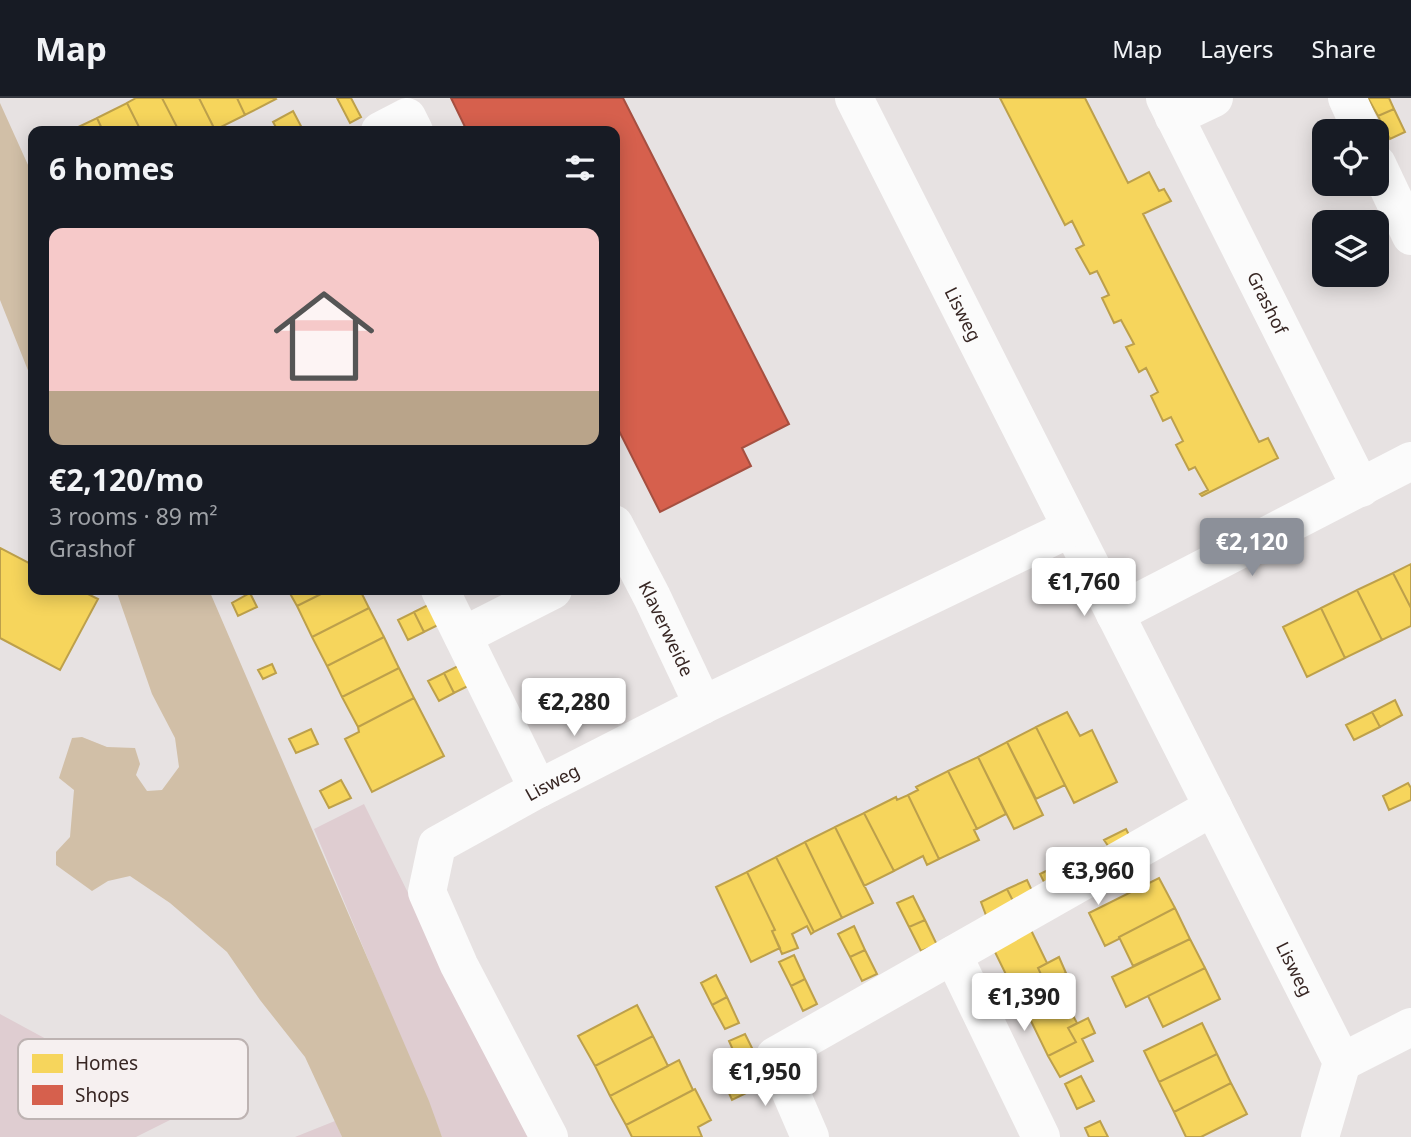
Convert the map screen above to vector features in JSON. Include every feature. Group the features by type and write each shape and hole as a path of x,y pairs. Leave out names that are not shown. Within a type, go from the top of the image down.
{"street":[{"name":"Lisweg","path":"854,98 1342,1062"},
{"name":"Grashof","path":"1214,98 1169,107 1361,488"},
{"path":"1347,98 1357,119"},
{"path":"1389,189 1411,236"},
{"path":"1115,614 1411,461"},
{"name":"Lisweg","path":"549,1137 459,965 427,892 437,845 538,789 703,705 1071,527"},
{"name":"Klaverweide","path":"620,547 703,705"},
{"path":"442,595 538,789"},
{"path":"463,636 543,595"},
{"path":"810,1137 775,1056 1213,807"},
{"path":"953,955 1041,1137"},
{"path":"1320,1137 1342,1062 1411,1027"}],"shaded area":[{"path":"0,103 28,165 28,370 0,300"},
{"path":"118,595 211,595 429,1101 442,1137 342,1137 305,1057 260,1000 227,952 170,903 130,876 108,881 92,891 56,865 56,852 70,837 74,790 59,778 72,738 82,737 107,747 135,748 140,764 136,775 147,791 162,790 179,767 175,738 152,694"},
{"path":"364,804 529,1137 442,1137 314,829"},
{"path":"0,1014 46,1039 18,1039 18,1119 172,1119 136,1137 0,1137"},
{"path":"335,1121 342,1137 295,1137"}],"building: Homes":[{"path":"136,98 162,98 176,126 138,126 127,103"},
{"path":"162,98 199,98 213,126 176,126"},
{"path":"199,98 237,98 245,115 223,126 213,126"},
{"path":"237,98 275,98 276,99 245,115"},
{"path":"337,98 351,98 361,117 350,123"},
{"path":"1000,98 1085,98 1128,183 1149,172 1159,191 1164,189 1171,201 1143,214 1259,442 1268,438 1278,458 1202,496 1200,494 1208,490 1195,467 1189,470 1176,445 1183,441 1171,417 1163,421 1151,396 1158,392 1146,368 1139,372 1126,347 1134,344 1121,320 1114,323 1102,298 1109,295 1097,271 1090,274 1076,249 1084,245 1072,221 1065,225"},
{"path":"1368,98 1389,98 1394,109 1378,116"},
{"path":"127,103 138,126 101,126 97,118"},
{"path":"1394,109 1405,132 1390,139 1389,119 1380,119 1378,116"},
{"path":"293,111 301,126 275,126 273,122"},
{"path":"97,118 101,126 80,126"},
{"path":"0,548 28,562 28,595 90,595 98,599 60,670 0,638"},
{"path":"1411,564 1411,608 1393,573"},
{"path":"1393,573 1411,608 1411,626 1382,640 1357,590"},
{"path":"1357,590 1382,640 1345,658 1321,608"},
{"path":"251,595 257,607 238,616 232,603"},
{"path":"291,595 319,595 297,606"},
{"path":"319,595 362,595 369,608 312,637 297,606"},
{"path":"428,605 438,625 424,632 414,612"},
{"path":"369,608 384,637 327,666 312,637"},
{"path":"1321,608 1345,658 1307,677 1283,627"},
{"path":"414,612 424,632 408,640 398,620"},
{"path":"384,637 399,668 342,697 327,666"},
{"path":"272,664 276,673 263,679 258,670"},
{"path":"458,666 468,686 454,693 444,673"},
{"path":"399,668 414,698 358,727 342,697"},
{"path":"444,673 454,693 439,701 428,681"},
{"path":"414,698 444,756 372,792 345,739 359,732 358,727"},
{"path":"1395,700 1402,715 1380,727 1372,712"},
{"path":"1067,712 1080,736 1092,730 1117,782 1074,803 1036,727"},
{"path":"1372,712 1380,727 1354,740 1346,725"},
{"path":"1036,727 1065,785 1036,799 1007,742"},
{"path":"311,729 318,744 296,753 289,739"},
{"path":"1007,742 1043,815 1014,829 978,757"},
{"path":"978,757 1006,814 977,829 948,771"},
{"path":"948,771 977,829 974,830 979,840 939,859 908,795 918,790 916,787"},
{"path":"341,780 351,798 329,808 320,791"},
{"path":"1408,783 1411,800 1389,810 1383,796"},
{"path":"908,795 939,859 927,865 923,856 894,871 864,813 896,797 897,800"},
{"path":"864,813 894,871 864,886 835,827"},
{"path":"835,827 873,903 842,918 805,842"},
{"path":"1126,829 1133,843 1113,853 1104,840"},
{"path":"805,842 842,918 814,932 776,857"},
{"path":"1087,851 1094,865 1074,875 1066,861"},
{"path":"776,857 814,932 811,934 807,926 792,934 798,948 782,954 772,931 775,930 747,872"},
{"path":"1066,861 1074,875 1047,888 1040,874"},
{"path":"747,872 775,930 772,931 780,948 751,962 716,887"},
{"path":"1159,878 1175,908 1105,946 1089,913"},
{"path":"1027,880 1034,895 1015,905 1007,889"},
{"path":"1007,889 1015,905 987,918 981,902"},
{"path":"913,896 925,920 909,927 897,903"},
{"path":"1175,908 1190,939 1133,966 1119,937"},
{"path":"925,920 937,945 921,951 909,927"},
{"path":"854,926 865,950 850,957 838,934"},
{"path":"1030,928 1047,963 1038,968 1045,983 1017,997 992,946"},
{"path":"1190,939 1205,968 1126,1007 1112,977"},
{"path":"865,950 877,974 862,981 850,957"},
{"path":"794,955 805,979 791,986 779,962"},
{"path":"1059,957 1066,973 1045,983 1038,968"},
{"path":"1205,968 1220,999 1163,1027 1148,996"},
{"path":"716,975 727,997 712,1005 701,983"},
{"path":"805,979 817,1004 803,1011 791,986"},
{"path":"727,997 739,1023 725,1029 712,1005"},
{"path":"1065,1001 1077,1023 1068,1028 1076,1042 1048,1056 1030,1019"},
{"path":"637,1005 653,1036 595,1066 578,1036"},
{"path":"1088,1018 1095,1033 1082,1039 1093,1061 1060,1077 1048,1056 1076,1042 1068,1028"},
{"path":"1202,1023 1217,1054 1159,1082 1144,1051"},
{"path":"745,1034 757,1058 740,1066 729,1041"},
{"path":"653,1036 668,1066 610,1096 595,1066"},
{"path":"1217,1054 1231,1083 1174,1112 1159,1082"},
{"path":"757,1058 769,1082 732,1100 721,1075"},
{"path":"679,1060 693,1090 626,1125 610,1096"},
{"path":"1081,1076 1094,1101 1077,1109 1065,1084"},
{"path":"1231,1083 1247,1114 1201,1137 1186,1137 1174,1112"},
{"path":"695,1089 711,1120 698,1127 702,1137 632,1137 626,1125"},
{"path":"1100,1121 1108,1137 1089,1137 1085,1128"}],"building: Shops":[{"path":"451,98 623,98 789,424 742,448 751,466 660,512 620,433 620,126 465,126"}]}
